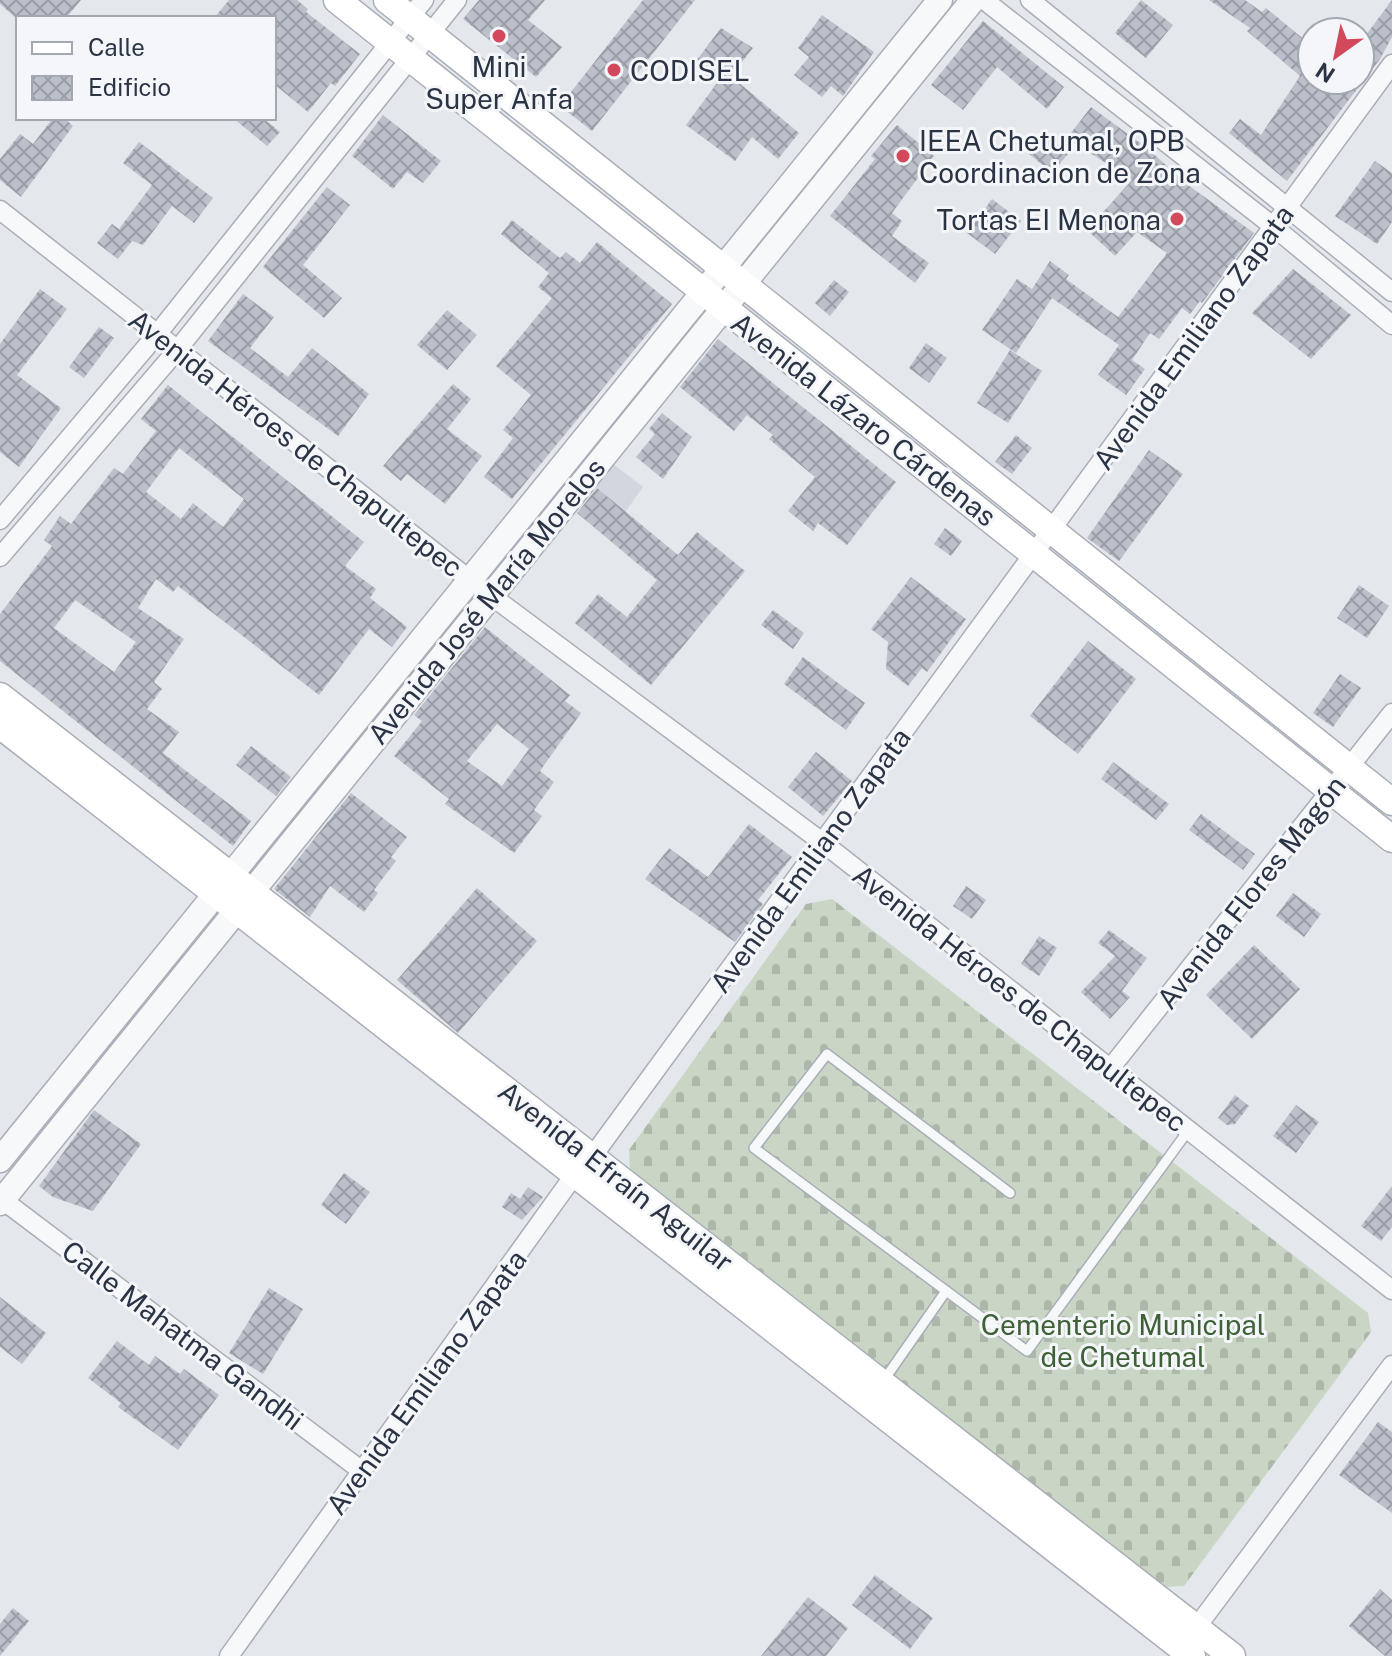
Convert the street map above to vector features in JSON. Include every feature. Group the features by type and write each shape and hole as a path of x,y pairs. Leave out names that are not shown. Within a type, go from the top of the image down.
{"main road":[{"name":"Avenida Lázaro Cárdenas","path":"337,0 1392,839"},
{"name":"Avenida Lázaro Cárdenas","path":"387,0 421,17 733,276 1392,802"},
{"name":"Avenida Efraín Aguilar","path":"0,696 232,893"},
{"name":"Avenida Efraín Aguilar","path":"0,725 232,893 875,1393 1189,1644 1232,1656"}],"street":[{"path":"0,557 178,349 400,50 421,17 457,0"},
{"name":"Avenida José María Morelos","path":"733,276 940,0"},
{"name":"Avenida José María Morelos","path":"1,1198 470,580 973,0"},
{"path":"984,0 1274,227 1392,325"},
{"path":"1030,0 1392,292"},
{"path":"0,520 400,50 421,17"},
{"name":"Avenida Emiliano Zapata","path":"229,1656 583,1166 1035,555 1392,64"},
{"name":"Avenida Héroes de Chapultepec","path":"0,210 470,580 822,842 1392,1290"},
{"name":"Avenida José María Morelos","path":"0,1160 490,595 713,300"},
{"name":"Avenida Flores Magón","path":"1109,1070 1392,713"},
{"name":"Calle Mahatma Gandhi","path":"1,1198 362,1471"},
{"path":"1189,1644 1392,1365"}],"lane":[{"path":"1010,1193 827,1054 754,1148 1027,1351 1188,1131"},
{"path":"875,1393 946,1291"}],"shaded area":[{"path":"612,463 643,487 625,512 595,486"}],"green space":[{"name":"Cementerio Municipal de Chetumal","path":"832,899 1368,1313 1371,1332 1184,1586 1162,1587 630,1173 629,1150 806,904"}],"building":[{"path":"0,0 81,0 68,16 16,18 0,4"},
{"path":"229,0 297,0 308,9 306,12 360,54 335,86 331,83 308,112 276,86 276,16 216,16"},
{"path":"479,0 545,0 528,20 562,47 536,77 463,19"},
{"name":"CODISEL","path":"643,0 695,0 592,131 560,106"},
{"path":"1141,0 1173,25 1146,58 1115,33"},
{"path":"1209,0 1245,0 1262,12 1266,8 1296,33 1296,73 1247,31 1250,28"},
{"path":"1392,0 1392,37 1376,64 1376,22"},
{"path":"822,15 874,52 843,96 831,86 822,97 794,75 809,57 798,48"},
{"path":"983,21 1064,87 1047,109 997,67 963,110 931,85"},
{"path":"721,28 753,48 731,76 799,133 778,159 752,137 735,161 686,125 717,83 693,65"},
{"path":"1296,82 1296,96 1352,96 1287,181 1229,133 1240,119 1261,135"},
{"path":"1091,107 1254,233 1202,303 1200,301 1190,314 1182,308 1159,339 1150,333 1132,360 1145,369 1126,395 1098,375 1119,345 1052,298 1016,353 982,330 1017,279 1032,289 1050,261 1069,275 1066,279 1118,317 1167,253 1137,232 1115,256 1087,230 1132,180 1067,138"},
{"path":"383,115 441,161 423,183 407,172 393,189 352,156"},
{"path":"51,120 66,120 73,126 21,197 0,180 0,159 20,134 33,144"},
{"path":"235,120 265,120 280,132 267,146"},
{"path":"897,125 934,156 892,213 902,221 892,236 929,263 915,283 830,216 875,159 871,156"},
{"path":"1044,134 1068,154 1052,173 1028,153"},
{"path":"139,142 213,198 194,223 172,206 143,245 132,241 118,259 97,243 112,224 119,229 152,185 123,163"},
{"path":"1375,161 1392,173 1392,222 1377,244 1335,216"},
{"path":"327,187 350,205 303,265 342,298 324,318 263,267"},
{"path":"992,199 1021,221 995,254 967,233"},
{"path":"512,220 560,258 566,252 580,263 597,242 672,304 512,499 484,477 513,438 503,430 531,395 496,366 552,298 538,287 549,273 501,234"},
{"path":"1293,269 1351,315 1311,359 1252,313"},
{"path":"834,280 849,292 830,316 815,303"},
{"path":"40,289 67,309 17,375 61,408 19,467 0,452 0,344"},
{"path":"243,294 274,317 250,348 288,377 312,348 369,394 338,436 208,341"},
{"path":"447,310 477,335 447,370 417,345"},
{"path":"99,327 114,338 84,378 69,367"},
{"path":"718,339 896,482 847,545 818,523 813,531 788,511 815,477 769,439 773,435 747,415 734,431 680,387"},
{"path":"926,343 947,358 929,383 909,368"},
{"path":"1010,350 1042,371 1008,423 977,403"},
{"path":"453,384 471,399 447,429 482,456 445,504 407,474 401,481 383,466"},
{"path":"168,385 364,542 345,566 376,589 370,598 407,627 392,647 369,629 319,695 178,586 173,592 156,579 138,608 184,639 154,682 162,689 147,709 179,732 163,753 251,821 233,846 0,661 0,614 52,546 44,540 60,516 71,524 114,468 123,474 156,431 141,419","holes":["179,448 244,499 223,527 193,503 181,519 146,492","75,600 136,642 114,672 54,628"]},
{"path":"662,413 692,437 663,479 636,457 655,434 649,429"},
{"path":"1016,435 1032,448 1012,474 995,462"},
{"path":"1149,450 1183,474 1119,561 1087,538"},
{"path":"597,488 678,555 697,532 745,571 651,685 575,623 598,594 627,617 657,580 577,513"},
{"path":"945,528 962,541 951,556 934,544"},
{"path":"911,577 966,619 927,672 922,668 908,686 886,669 888,642 871,629"},
{"path":"1359,585 1389,606 1367,638 1337,618"},
{"path":"773,610 804,633 793,649 761,625"},
{"path":"485,627 570,695 565,701 581,713 540,771 554,782 534,810 542,816 514,853 445,804 449,799 394,756 422,721 414,715","holes":["497,724 529,749 502,786 467,761"]},
{"path":"1088,641 1136,679 1078,754 1030,716"},
{"path":"803,657 865,703 846,730 784,684"},
{"path":"1340,674 1361,688 1333,727 1313,713"},
{"path":"251,746 291,777 276,796 236,765"},
{"path":"816,752 852,781 823,816 788,787"},
{"path":"1113,762 1169,804 1156,820 1101,779"},
{"path":"351,793 407,837 391,857 396,861 374,890 378,893 364,912 330,886 310,917 274,889"},
{"path":"1201,814 1255,854 1243,870 1189,830"},
{"path":"749,824 792,857 758,900 763,904 735,942 645,879 669,848 708,877"},
{"path":"966,886 986,900 972,919 953,906"},
{"path":"477,888 537,941 458,1033 397,980"},
{"path":"1293,893 1321,914 1304,937 1276,916"},
{"path":"1109,930 1147,958 1122,991 1130,997 1110,1019 1081,992 1115,956 1098,943"},
{"path":"1039,936 1057,948 1039,976 1021,964"},
{"path":"1254,945 1300,989 1252,1039 1206,995"},
{"path":"1235,1095 1249,1106 1235,1124 1227,1125 1218,1118"},
{"path":"1296,1105 1319,1122 1296,1153 1273,1136"},
{"path":"94,1110 141,1144 93,1211 53,1197 39,1186"},
{"path":"344,1173 370,1192 346,1224 321,1205"},
{"path":"1392,1186 1392,1227 1381,1241 1361,1226"},
{"path":"528,1187 543,1197 522,1220 502,1207 511,1193 520,1199"},
{"path":"269,1288 303,1309 263,1374 229,1353"},
{"path":"0,1297 46,1333 22,1364 0,1347"},
{"path":"117,1341 149,1365 155,1356 180,1374 184,1369 219,1395 178,1450 118,1407 121,1403 88,1378"},
{"path":"1378,1422 1392,1432 1392,1513 1339,1475"},
{"path":"875,1575 933,1618 910,1649 852,1605"},
{"path":"1380,1589 1392,1600 1392,1656 1385,1656 1349,1626"},
{"path":"808,1597 848,1628 826,1656 761,1656"},
{"path":"13,1608 29,1621 0,1656 0,1624"}],"place":[{"name":"Mini Super Anfa","path":"499,36"},
{"name":"CODISEL","path":"614,70"},
{"name":"IEEA Chetumal, OPB Coordinacion de Zona","path":"903,156"},
{"name":"Tortas EI Menona","path":"1177,219"}]}
